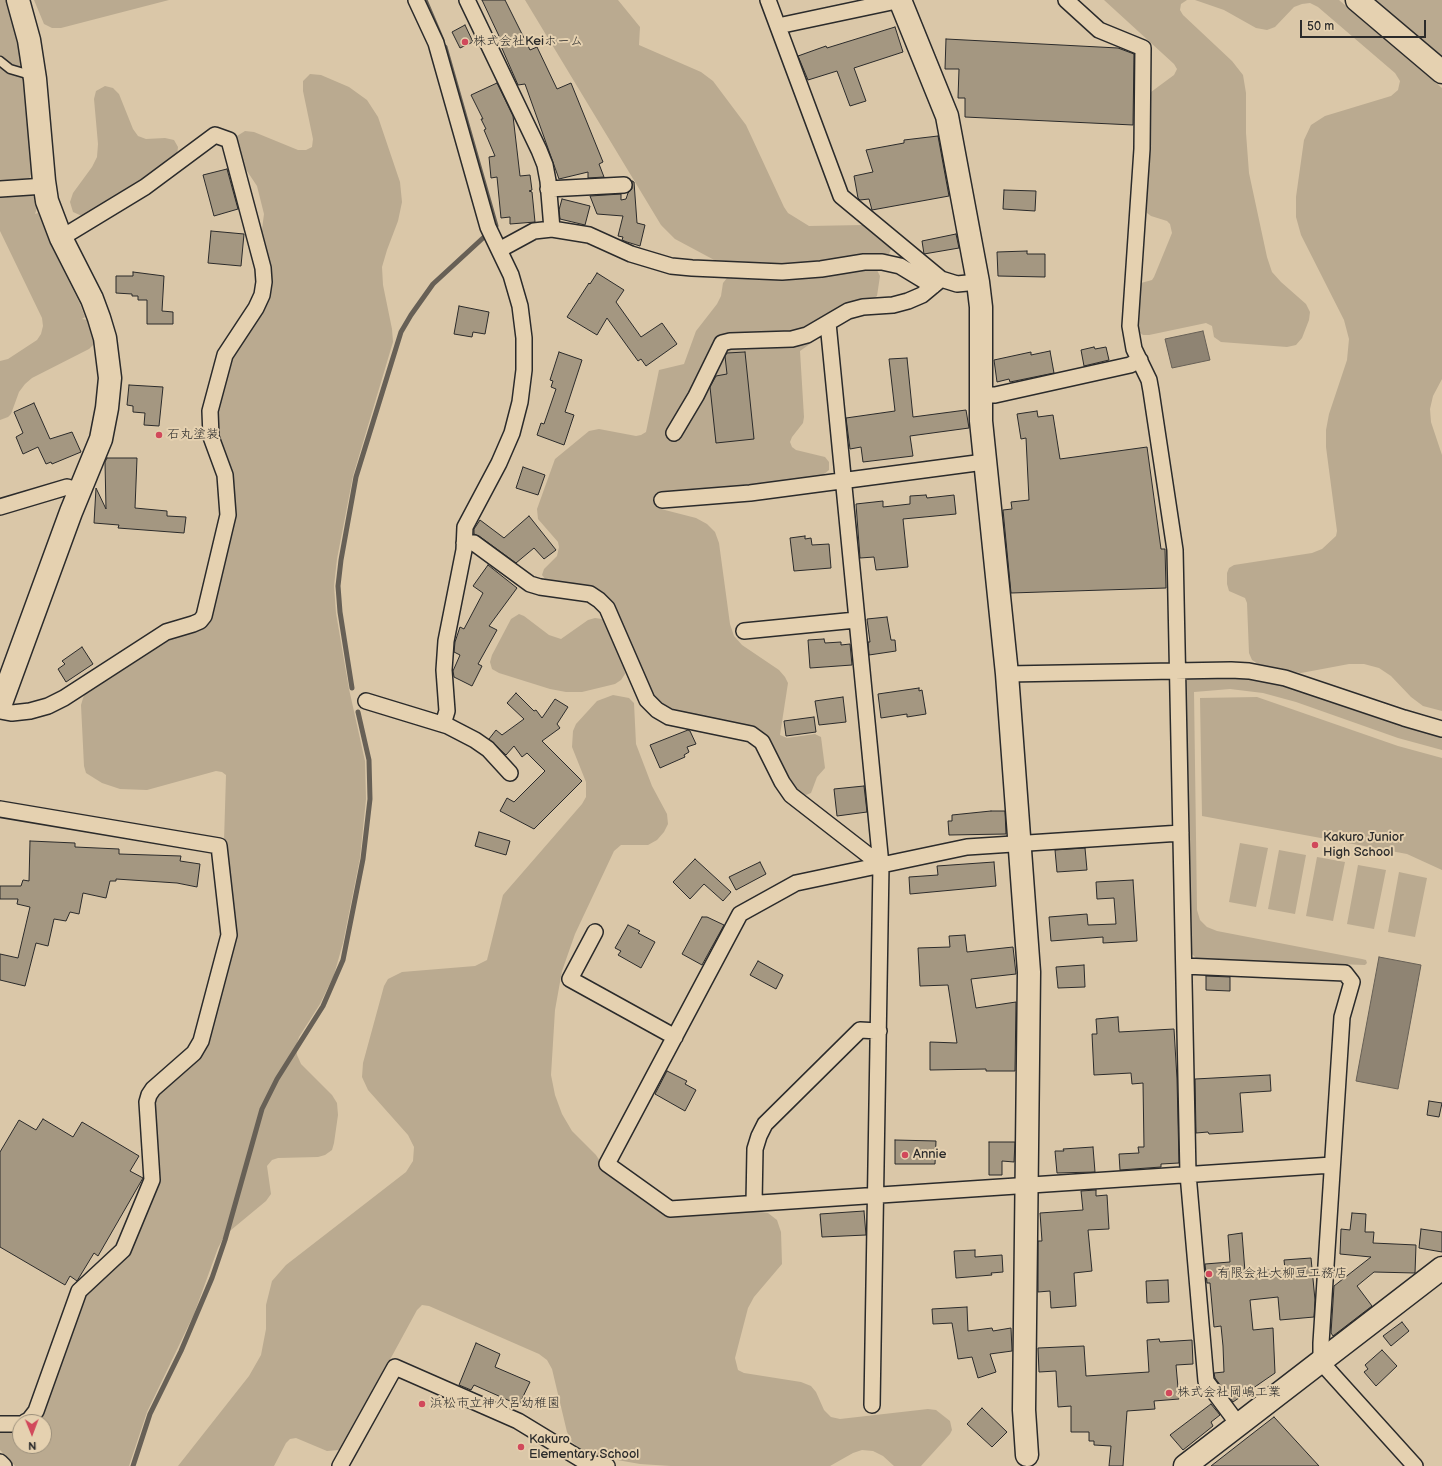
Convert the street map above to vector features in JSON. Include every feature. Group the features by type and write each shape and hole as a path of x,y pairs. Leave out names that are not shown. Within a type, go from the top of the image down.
{"street":[{"path":"0,706 80,491 101,439 109,399 109,365 105,338 99,318 92,299 53,220 45,186 29,40 18,0"},
{"path":"416,0 436,43 493,238 511,275 520,306 524,338 524,370 520,402 512,433 499,463 465,527 464,543 446,640 444,670 447,711 443,724"},
{"path":"467,0 545,165 552,229"},
{"path":"768,0 841,196 937,283"},
{"path":"778,26 900,0 946,116 978,282 981,320 980,395 984,462 1007,674 1030,991 1024,1410 1026,1462"},
{"path":"1066,0 1099,30 1143,48 1142,148 1130,313 1131,338 1149,380 1175,550 1188,1174 1206,1381 1238,1424"},
{"path":"1357,0 1442,72"},
{"path":"0,711 12,713 30,711 48,706 64,698 166,632 193,624 200,621 204,616 228,515 225,475 211,436 210,411 225,355 256,308 262,295 264,282 263,268 229,140 215,134 145,187 61,238"},
{"path":"548,189 624,185"},
{"path":"0,189 45,186"},
{"path":"493,238 552,229 589,235 631,254 671,266 782,272 821,269 864,262 882,262 900,266 937,283 957,284 978,282"},
{"path":"674,433 696,396 722,343 730,341 792,339 807,335 848,312 863,307 893,305 908,302 922,295 937,283"},
{"path":"828,323 881,865 872,1405"},
{"path":"980,395 995,395 1130,366 1140,360"},
{"path":"662,500 750,493 984,462"},
{"path":"0,507 68,487 80,491"},
{"path":"464,543 474,543 530,584 540,588 590,594 599,600 607,608 640,688 647,700 652,705 669,717 751,734 762,742 782,782 791,795 881,865"},
{"path":"744,631 856,620"},
{"path":"1007,674 1178,670 1231,670 1267,674 1302,683 1404,718 1442,729"},
{"path":"366,701 443,724 475,740 500,760 510,773"},
{"path":"0,809 219,846 229,935 201,1041 194,1053 153,1089 149,1095 147,1102 152,1180 122,1250 79,1291 34,1414"},
{"path":"1181,833 967,846 796,883 740,914 607,1164 670,1209 1332,1165"},
{"path":"595,932 570,979 675,1037"},
{"path":"1184,966 1345,973 1352,982 1342,1017 1321,1362 1415,1466"},
{"path":"754,1203 755,1149 765,1124 860,1030 879,1031"},
{"path":"1185,1466 1442,1268"},
{"path":"340,1466 395,1367 518,1421 587,1463 607,1466"},
{"path":"0,1424 12,1424"},
{"path":"0,1462 4,1466"}],"lane":[{"path":"0,61 10,69 34,76"}],"shaded area":[{"path":"0,0 6,0 18,42 24,81 32,171 27,182 0,185"},
{"path":"34,0 169,0 61,28 52,28 44,24"},
{"path":"525,0 618,0 640,27 639,45 701,72 713,81 746,125 788,213 809,226 863,225 888,245 891,249 889,254 820,263 782,265 718,262 675,239 661,225"},
{"path":"1104,0 1187,0 1181,4 1180,10 1183,15 1232,61 1243,75 1246,93 1246,133 1249,173 1267,257 1272,272 1306,304 1310,312 1309,320 1302,338 1296,345 1287,347 1221,342 1214,337 1212,326 1206,323 1149,335 1143,335 1139,332 1140,285 1141,283 1152,280 1154,277 1172,233 1170,224 1167,221 1151,216 1147,213 1146,207 1151,92 1174,75 1177,69 1174,64"},
{"path":"1195,0 1339,0 1442,88 1442,379 1433,396 1430,409 1431,422 1442,455 1442,711 1423,706 1411,697 1391,676 1379,668 1364,664 1349,664 1301,673 1258,664 1252,660 1249,653 1247,603 1245,598 1229,591 1227,584 1227,573 1229,568 1234,565 1312,553 1322,549 1336,536 1337,531 1326,447 1326,430 1329,414 1347,360 1349,339 1344,320 1301,235 1296,217 1296,197 1304,140 1311,125 1325,116 1391,96 1398,90 1400,81 1395,73 1318,7 1310,3 1294,7 1275,27 1267,30 1256,28 1224,10"},
{"path":"1374,0 1442,0 1442,57"},
{"path":"310,74 321,75 349,87 367,100 378,117 400,182 402,202 398,221 382,267 383,285 392,329 393,342 353,476 337,559 334,586 336,613 349,689 365,761 366,799 360,858 343,943 334,975 320,1004 299,1037 296,1047 297,1055 301,1064 332,1095 337,1103 338,1115 334,1143 332,1150 325,1155 318,1157 278,1158 272,1160 267,1166 271,1194 266,1201 225,1235 218,1248 194,1314 147,1412 129,1466 15,1466 0,1450 0,1430 12,1431 12,1454 52,1454 52,1414 38,1414 84,1295 128,1254 159,1181 154,1103 158,1092 199,1057 235,935 224,841 226,775 222,772 216,771 147,790 120,789 102,783 86,773 84,766 81,705 84,695 90,688 162,640 195,628 231,529 214,424 226,367 260,310 261,237 264,214 257,186 241,162 236,145 237,136 245,131 254,132 298,150 306,150 312,147 313,139 303,91 303,81"},
{"path":"105,86 113,88 119,94 133,129 138,136 146,139 165,138 174,140 178,147 177,155 172,161 92,214 82,216 73,212 70,202 73,193 92,167 97,157 98,144 94,99 96,91"},
{"path":"0,193 28,193 34,197 37,208 35,214 38,213 50,243 80,304 85,317 82,319 87,320 89,323 94,344 89,349 32,378 19,392 11,414 0,420 0,361 8,359 37,340 41,334 43,326 42,318 0,231"},
{"path":"873,268 877,270 880,276 877,296 800,351 804,417 803,423 790,442 792,447 796,450 825,457 829,462 829,470 823,475 815,478 656,501 657,506 661,509 696,518 707,524 715,532 719,543 730,624 734,636 742,645 779,670 788,683 780,735 787,738 815,734 821,737 825,768 817,777 811,793 806,795 796,791 787,779 775,751 672,711 661,705 652,696 617,615 546,580 542,575 544,569 557,556 559,547 558,542 538,519 537,509 555,459 589,431 599,429 636,436 646,432 659,370 684,364 696,331 717,304 721,296 723,283 727,278"},
{"path":"1203,331 1210,360 1172,368 1165,339"},
{"path":"519,614 524,616 549,635 561,639 588,620 595,618 602,619 607,625 624,666 625,674 621,680 615,684 582,692 566,692 550,689 499,673 492,669 490,662 492,655 511,619"},
{"path":"1231,677 1283,685 1402,726 1442,737 1442,750 1398,738 1296,702 1263,693 1230,689 1194,692 1197,910 1200,920 1207,927 1217,931 1362,959 1366,960 1367,963 1365,965 1197,959 1191,953 1185,682 1189,678"},
{"path":"613,695 629,698 634,703 636,744 652,786 667,814 668,824 664,832 657,840 648,845 621,845 614,851 575,934 562,971 555,1010 551,1075 555,1095 562,1114 572,1131 596,1155 609,1175 667,1216 754,1211 768,1213 777,1220 781,1232 782,1264 754,1297 748,1308 735,1358 738,1370 744,1373 801,1382 811,1386 816,1392 824,1410 831,1417 840,1419 928,1409 936,1410 950,1421 952,1430 950,1434 921,1466 894,1466 883,1456 873,1451 862,1450 853,1453 830,1466 671,1466 640,1464 600,1457 581,1450 572,1442 567,1432 552,1369 547,1360 539,1354 429,1306 422,1305 417,1310 343,1446 339,1450 327,1451 296,1438 290,1439 286,1443 274,1466 178,1466 249,1376 261,1355 266,1329 266,1305 272,1281 286,1265 406,1172 413,1161 414,1147 408,1135 368,1090 362,1077 363,1063 384,986 388,979 402,972 475,966 487,960 503,895 582,804 586,797 586,782 572,747 573,731 576,724 597,701"},
{"path":"1257,697 1398,746 1442,758 1442,870 1407,854 1202,816 1200,698"},
{"path":"1240,843 1268,848 1256,907 1229,902"},
{"path":"1279,850 1306,855 1295,914 1268,909"},
{"path":"1317,857 1345,862 1333,921 1306,916"},
{"path":"1358,865 1386,870 1374,929 1347,924"},
{"path":"1399,872 1427,878 1415,937 1388,932"},
{"path":"1379,957 1421,965 1398,1089 1356,1081"}],"building":[{"path":"482,0 505,0 530,50 537,47 557,89 571,83 603,162 599,164 604,177 588,178 588,172 559,179 525,84 518,85 497,37 499,36"},
{"path":"465,25 473,42 460,48 452,32"},
{"path":"895,27 903,52 854,68 866,101 850,106 837,71 808,80 798,56 826,46 827,48"},
{"path":"946,39 1118,48 1134,54 1133,125 965,117 965,98 958,98 959,69 945,69"},
{"path":"497,83 513,116 520,176 530,175 532,190 529,191 532,192 535,222 510,224 510,217 501,218 497,177 491,178 489,157 495,156 484,130 486,129 481,119 483,119 471,95"},
{"path":"938,136 949,196 872,210 869,199 860,200 858,198 854,176 873,172 866,150 904,143 904,140"},
{"path":"227,169 238,209 214,216 203,175"},
{"path":"632,181 634,182 637,223 645,225 640,246 622,240 623,237 618,236 623,216 597,214 590,196 621,194 621,200 626,199 628,193 632,189"},
{"path":"1004,190 1036,191 1035,211 1003,209"},
{"path":"562,199 590,206 585,225 560,219 559,210"},
{"path":"211,231 244,234 241,266 208,263"},
{"path":"956,234 959,248 924,254 922,241"},
{"path":"1027,251 1027,254 1045,254 1045,277 998,276 997,252"},
{"path":"133,272 164,276 162,311 173,312 173,324 147,324 147,300 138,300 138,296 132,296 132,294 116,293 116,276 133,276"},
{"path":"597,273 624,290 616,302 641,337 662,323 677,344 646,366 641,359 638,361 607,318 597,335 567,317"},
{"path":"459,306 489,312 485,334 473,332 472,337 454,334"},
{"path":"1094,347 1095,349 1106,347 1109,360 1084,366 1081,350"},
{"path":"1050,351 1054,373 1010,382 1009,379 997,382 994,360 1031,352 1031,355"},
{"path":"559,352 582,360 565,412 574,415 564,445 537,435 541,423 544,424 556,389 551,387 553,381 550,380"},
{"path":"745,352 754,439 716,443 710,387 716,376 727,374 725,356 727,353"},
{"path":"907,358 913,417 966,410 969,428 910,436 913,456 863,462 861,447 850,449 846,418 895,411 889,359"},
{"path":"129,385 163,387 159,426 144,425 145,413 133,412 133,406 127,405"},
{"path":"34,403 50,439 72,432 81,452 52,464 51,462 46,464 38,447 23,454 16,437 23,433 14,412"},
{"path":"1037,411 1038,417 1053,415 1060,459 1147,447 1161,549 1165,549 1166,588 1011,593 1003,510 1012,509 1011,502 1029,500 1026,438 1021,439 1017,414"},
{"path":"107,458 137,458 135,508 167,511 167,516 186,517 184,533 118,528 119,525 94,523 96,488 106,509 105,462"},
{"path":"523,467 545,475 538,495 516,488"},
{"path":"926,495 927,498 954,495 956,514 903,519 908,567 876,570 874,557 860,558 856,504 883,501 883,507 910,504 910,496"},
{"path":"529,516 556,550 544,559 534,548 516,563 474,534 474,529 480,520 504,538"},
{"path":"805,536 805,539 811,538 812,545 829,544 831,568 794,571 790,538"},
{"path":"488,565 517,588 489,626 497,630 478,664 482,666 472,686 454,677 453,671 460,655 454,652 455,642 460,627 464,629 483,593 473,586"},
{"path":"887,617 891,640 895,640 896,651 869,655 868,642 870,642 867,619"},
{"path":"824,639 825,643 841,642 841,645 850,644 852,665 810,668 808,640"},
{"path":"82,647 93,664 66,682 58,669 65,664 62,661"},
{"path":"919,688 919,691 922,690 926,714 907,717 907,714 881,718 878,694"},
{"path":"516,693 534,711 536,710 542,718 555,699 568,707 557,724 560,728 542,741 582,781 534,829 500,811 507,798 514,802 545,771 527,753 522,757 514,746 506,755 489,739 496,730 502,735 524,719 507,703"},
{"path":"843,697 846,722 819,725 815,701"},
{"path":"814,717 816,732 786,736 784,721"},
{"path":"688,730 690,731 696,744 687,747 689,752 684,755 685,757 660,768 650,745"},
{"path":"864,786 867,812 837,816 834,789"},
{"path":"1005,811 1006,834 949,835 948,821 952,821 952,815"},
{"path":"479,832 510,841 506,855 475,846"},
{"path":"30,841 75,843 75,847 119,849 119,854 181,856 180,861 200,864 197,887 177,883 116,879 116,881 110,881 106,898 83,893 79,914 70,912 66,921 54,919 48,946 36,943 25,986 0,980 0,954 18,958 30,907 17,904 18,899 0,899 0,886 21,886 23,880 29,881"},
{"path":"1085,848 1087,870 1057,872 1055,850"},
{"path":"695,859 731,892 723,901 704,884 690,899 673,882"},
{"path":"760,862 766,874 736,890 729,877"},
{"path":"994,862 996,886 910,894 909,877 938,875 937,866"},
{"path":"1133,880 1137,941 1103,943 1103,937 1051,941 1049,917 1087,914 1088,925 1116,924 1114,898 1097,899 1096,882"},
{"path":"702,917 707,917 724,925 702,965 682,954"},
{"path":"628,925 640,931 638,933 655,942 641,968 618,955 621,951 615,948"},
{"path":"965,935 967,952 1013,947 1016,974 971,979 976,1008 1016,1002 1015,1071 986,1071 986,1069 930,1070 930,1042 957,1043 948,985 920,986 918,948 950,947 949,936"},
{"path":"758,961 783,975 776,989 750,975"},
{"path":"1084,965 1085,987 1058,988 1056,967"},
{"path":"1206,976 1230,977 1230,991 1206,990"},
{"path":"1118,1017 1119,1032 1174,1029 1179,1163 1161,1164 1161,1167 1120,1170 1119,1154 1139,1153 1138,1147 1144,1147 1143,1083 1132,1084 1131,1073 1094,1075 1092,1034 1097,1034 1096,1019"},
{"path":"667,1071 687,1081 685,1084 696,1090 685,1111 655,1094"},
{"path":"1270,1075 1271,1091 1240,1093 1243,1132 1209,1134 1208,1132 1196,1133 1195,1079"},
{"path":"1429,1101 1442,1103 1439,1117 1427,1115"},
{"path":"43,1119 73,1137 82,1122 139,1156 130,1171 143,1178 98,1256 94,1253 77,1281 70,1276 65,1285 0,1247 0,1152 19,1120 36,1130"},
{"path":"895,1140 936,1141 935,1164 895,1164"},
{"path":"989,1142 1015,1142 1014,1162 1002,1161 1002,1175 989,1175"},
{"path":"1093,1147 1095,1172 1057,1173 1055,1151"},
{"path":"1096,1190 1096,1196 1107,1195 1109,1229 1088,1230 1092,1271 1074,1273 1076,1306 1051,1308 1050,1291 1038,1292 1038,1241 1042,1241 1040,1213 1083,1210 1081,1191"},
{"path":"864,1211 866,1235 822,1237 820,1214"},
{"path":"1352,1213 1366,1214 1365,1232 1374,1232 1373,1243 1416,1245 1415,1273 1374,1272 1357,1286 1372,1306 1333,1336 1331,1333 1334,1286 1371,1257 1340,1254 1341,1229 1350,1230"},
{"path":"1421,1229 1442,1232 1442,1252 1419,1248"},
{"path":"1242,1233 1245,1272 1285,1269 1284,1260 1311,1258 1315,1300 1314,1317 1280,1320 1278,1297 1250,1300 1253,1330 1273,1328 1275,1373 1233,1402 1215,1378 1214,1373 1224,1372 1223,1346 1221,1326 1214,1327 1210,1283 1207,1283 1205,1264 1230,1262 1228,1235"},
{"path":"975,1250 975,1257 1002,1255 1003,1272 991,1273 992,1275 956,1278 954,1251"},
{"path":"1168,1280 1169,1302 1147,1303 1146,1281"},
{"path":"967,1307 968,1331 992,1328 993,1331 1011,1328 1012,1351 990,1354 996,1372 978,1378 972,1357 958,1359 952,1323 933,1324 932,1309"},
{"path":"1402,1322 1409,1331 1391,1346 1383,1336"},
{"path":"1159,1339 1160,1342 1192,1340 1193,1364 1176,1365 1179,1399 1154,1401 1155,1409 1127,1411 1123,1466 1109,1466 1111,1446 1094,1445 1094,1441 1089,1441 1089,1432 1071,1432 1071,1406 1058,1407 1056,1371 1039,1372 1038,1348 1084,1346 1086,1376 1149,1372 1147,1340"},
{"path":"476,1343 500,1354 495,1367 530,1382 519,1405 474,1385 471,1390 459,1385"},
{"path":"1382,1350 1397,1366 1376,1386 1364,1372 1368,1369 1365,1365"},
{"path":"1211,1404 1220,1415 1211,1422 1213,1426 1183,1450 1170,1435"},
{"path":"982,1408 1007,1432 992,1447 967,1424"},
{"path":"1274,1417 1319,1466 1211,1466 1252,1434"}],"waterway":[{"path":"425,0 442,40"},
{"path":"352,688 340,612 338,586 341,560 356,477 401,332 433,284 496,226 445,47"},
{"path":"133,1466 150,1414 181,1351 212,1278 225,1240 262,1109 277,1079 323,1006 343,960 363,859 370,799 369,760 358,712"}],"place":[{"name":"株式会社Keiホーム","path":"465,42"},
{"name":"石丸塗装","path":"159,435"},
{"name":"Kakuro Junior High School","path":"1315,845"},
{"name":"Annie","path":"905,1155"},
{"name":"有限会社大柳豆工務店","path":"1209,1274"},
{"name":"株式会社岡嶋工業","path":"1169,1393"},
{"name":"浜松市立神久呂幼稚園","path":"422,1404"},
{"name":"Kakuro Elementary School","path":"521,1447"}]}
